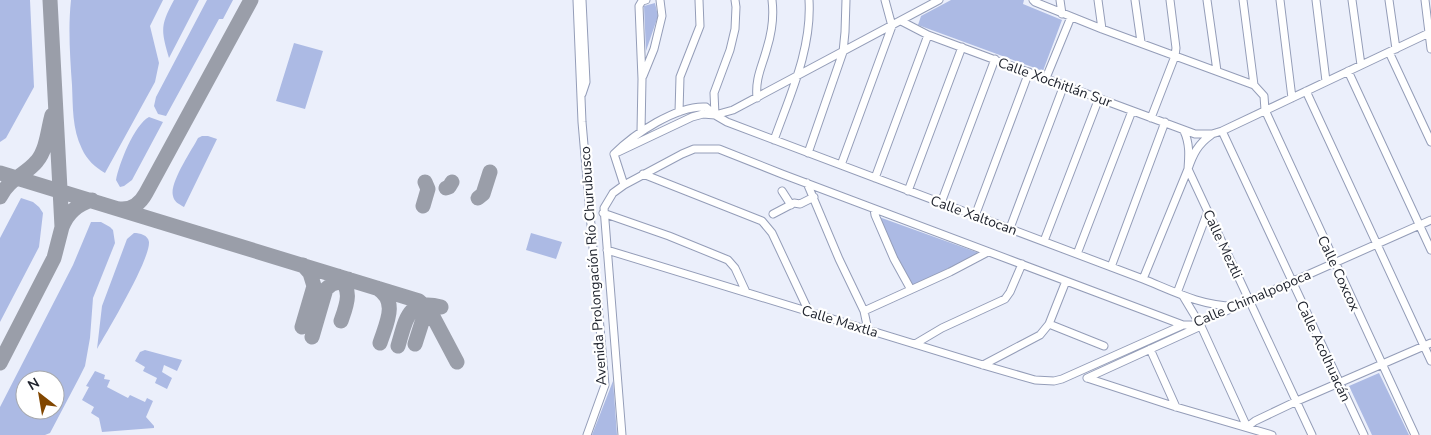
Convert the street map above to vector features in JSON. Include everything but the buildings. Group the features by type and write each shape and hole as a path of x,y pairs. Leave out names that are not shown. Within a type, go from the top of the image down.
{"street":[{"name":"Avenida Prolongación Río Churubusco","path":"577,0 589,241 605,385 587,435"},
{"name":"Avenida Prolongación Río Churubusco","path":"582,0 586,82 582,94"},
{"path":"642,80 654,49 662,16 660,0"},
{"path":"614,154 641,131 679,112 680,77 700,26 699,0"},
{"path":"714,115 714,93 730,50 735,29 735,0"},
{"path":"756,98 755,86 772,29 772,0"},
{"path":"774,140 806,46 810,13 809,0"},
{"path":"808,154 843,52 846,0"},
{"path":"841,165 892,26 885,0"},
{"path":"614,154 692,117 703,114 714,115 732,110 939,0"},
{"path":"1033,0 1062,14 1254,85"},
{"path":"1060,0 1062,14"},
{"path":"1098,0 1102,29"},
{"path":"1134,0 1141,42"},
{"path":"1151,118 1175,56 1176,48 1170,0"},
{"path":"1207,0 1217,71"},
{"name":"Calle Coxcox","path":"1243,0 1254,85 1264,96 1265,110 1415,435"},
{"path":"1280,0 1292,98"},
{"path":"1316,0 1326,81"},
{"path":"1352,0 1361,66"},
{"path":"1389,0 1392,51 1431,142"},
{"path":"1425,0 1431,49"},
{"path":"641,131 643,1"},
{"path":"1046,78 1071,17"},
{"name":"Calle Xochitlán Sur","path":"901,21 928,35 1165,122 1184,132 1212,134"},
{"path":"1144,279 1192,155 1198,146 1212,134 1429,33"},
{"path":"875,178 928,35"},
{"path":"908,191 962,47"},
{"path":"941,203 995,59"},
{"path":"975,216 1029,72"},
{"path":"1348,72 1431,250"},
{"path":"1010,228 1064,85"},
{"path":"1306,91 1428,345 1431,361"},
{"path":"1044,241 1098,98"},
{"name":"Calle Xaltocan","path":"679,112 691,108 706,107 714,115 727,122 808,154 1010,228 1180,294 1208,303 1236,306"},
{"path":"1077,254 1132,111"},
{"path":"1111,267 1165,122"},
{"name":"Calle Acolhuacán","path":"1222,131 1364,435"},
{"name":"Calle Meztli","path":"1184,132 1189,148 1188,169 1312,435"},
{"name":"Calle Xaltocan","path":"643,174 698,148 719,148 874,209 1183,325"},
{"path":"614,154 624,185"},
{"path":"622,435 604,213 606,203 613,193 624,185 643,174 762,221 772,233 809,312"},
{"path":"807,183 839,259 864,310 868,330"},
{"path":"782,191 791,205"},
{"path":"773,214 814,197"},
{"path":"874,209 888,244 910,288"},
{"path":"1208,211 1180,294 1200,324 1247,427"},
{"path":"604,213 670,236 728,260 735,268 746,292"},
{"name":"Calle Chimalpopoca","path":"1072,374 1183,325 1200,324 1236,306 1431,220"},
{"name":"Calle Maxtla","path":"607,250 1043,382 1054,381 1072,374"},
{"path":"864,310 910,288 950,272 988,252"},
{"path":"915,344 942,328 1005,299 1022,264"},
{"path":"983,365 1044,332 1066,281"},
{"path":"1049,324 1104,346"},
{"path":"1200,324 1087,378 1176,407 1272,435"},
{"path":"1247,427 1254,421 1297,401 1428,345"},
{"path":"1150,349 1176,407"}],"shaded area":[{"path":"0,0 30,0 34,87 6,138 0,142"},
{"path":"71,0 163,0 150,26 159,63 155,82 105,173 86,157 75,125 70,42"},
{"path":"174,0 199,0 169,58 164,41 163,28 166,16"},
{"path":"207,0 233,0 223,19 219,19 166,116 158,114 154,106 156,97"},
{"path":"951,0 1024,0 1023,4 1062,20 1043,71 918,25 921,16"},
{"path":"655,3 658,16 646,51 644,6"},
{"path":"294,43 323,51 305,109 276,101"},
{"path":"149,117 163,122 132,180 120,187 116,180 124,155 138,128"},
{"path":"202,136 217,139 184,207 177,203 174,198 174,183 198,138"},
{"path":"21,198 33,202 43,213 39,247 0,322 0,238"},
{"path":"879,217 979,253 911,287"},
{"path":"91,222 101,222 110,227 113,230 115,243 93,298 90,338 85,366 65,404 65,370 19,370 73,265"},
{"path":"134,233 141,234 147,238 149,242 148,251 128,295 97,349 102,306 127,239"},
{"path":"531,233 562,242 556,259 526,250"},
{"path":"145,350 182,360 177,371 164,365 162,372 172,378 167,389 155,383 157,378 143,371 145,367 135,361 140,352"},
{"path":"95,371 105,375 104,379 110,380 107,387 128,398 130,395 145,402 147,398 153,401 146,417 154,428 102,432 99,418 91,413 94,407 82,400 89,387 86,386"},
{"path":"1379,373 1409,435 1372,435 1349,386"},
{"path":"15,378 15,420 57,420 50,433 45,435 0,435 0,407"},
{"path":"613,381 617,435 592,435"}],"taxiway":[{"path":"0,363 54,258 62,227 50,0"},
{"path":"120,209 132,207 144,197 251,0"},
{"path":"0,197 8,185 37,161 45,145 52,115"},
{"path":"478,198 483,194 490,172"},
{"path":"0,173 419,301 430,311 457,362"},
{"path":"423,206 428,189 425,182"},
{"path":"446,188 452,182"},
{"path":"62,227 67,217 74,210 92,200"},
{"path":"302,327 314,286 310,273 303,265"},
{"path":"338,276 343,281 347,292 347,303 341,321"},
{"path":"312,337 326,289 332,284 348,279"},
{"path":"377,288 384,293 388,299 389,306 389,313 380,343"},
{"path":"415,344 423,319 416,302"},
{"path":"398,346 410,313 421,306 441,307"}]}
